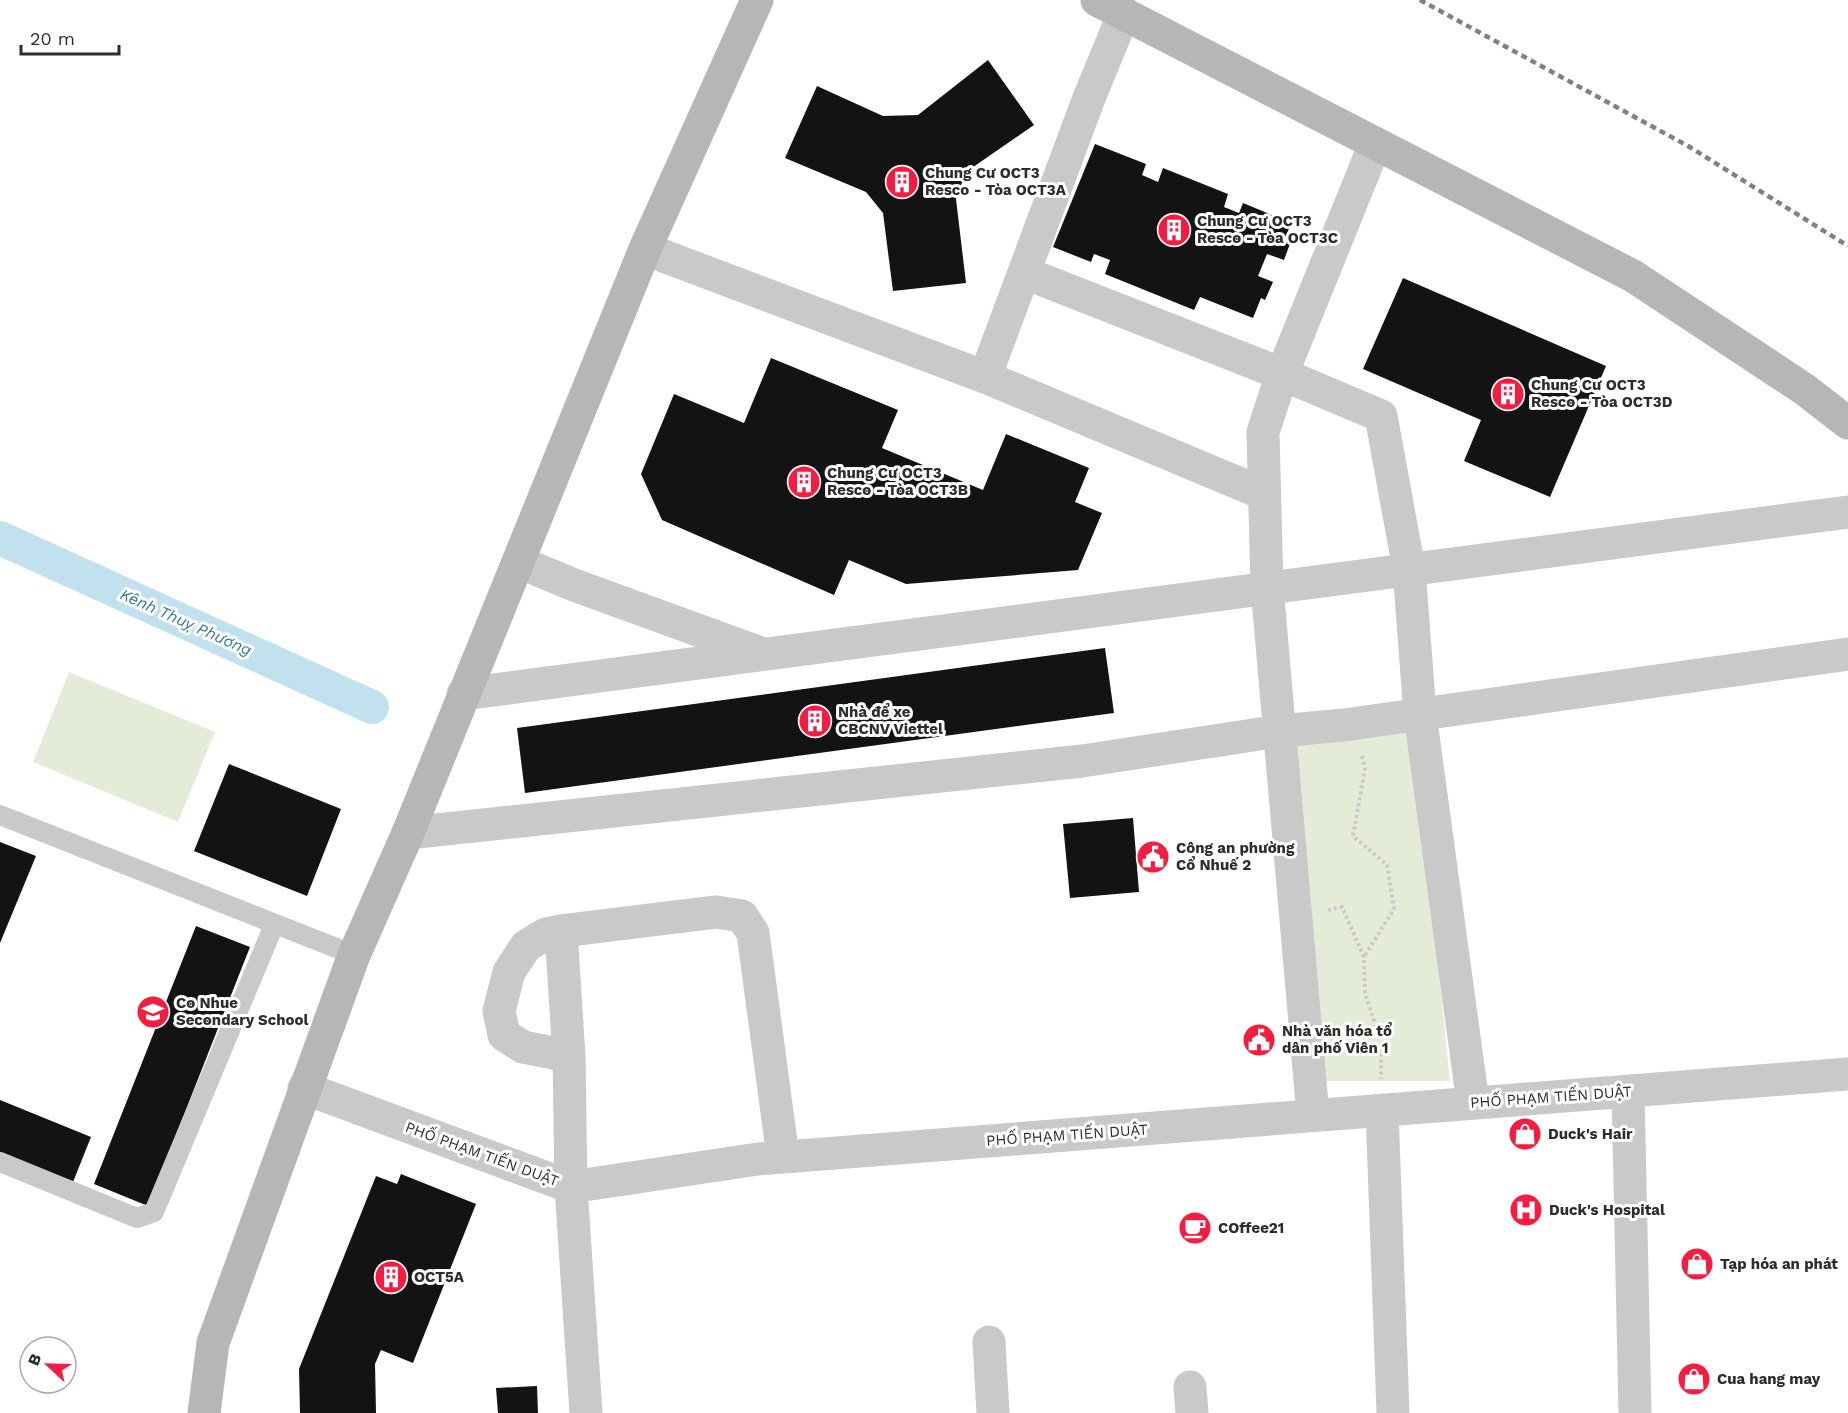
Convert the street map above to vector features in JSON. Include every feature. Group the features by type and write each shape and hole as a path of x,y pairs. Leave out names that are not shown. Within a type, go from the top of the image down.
{"street":[{"path":"204,1413 213,1343 354,955 408,833 645,249 757,0"},
{"path":"985,377 1089,98 1110,7 1633,276 1804,389 1848,423"},
{"path":"1313,1115 1294,918 1267,586 1263,432 1282,374 1375,144"},
{"path":"645,249 985,377 1263,493"},
{"path":"1025,273 1282,374 1381,416 1408,569 1420,714 1473,1103"},
{"path":"463,694 1267,586 1848,512"},
{"path":"519,562 574,585 761,654"},
{"path":"408,833 1082,761 1279,731 1344,725 1848,654"},
{"path":"568,1056 523,1047 504,1035 499,1011 509,972 526,946 546,934 561,931 716,912 742,916 753,933 783,1157"},
{"path":"561,931 568,1056 571,1187 586,1413"},
{"name":"PHỐ PHẠM TIẾN DUẬT","path":"304,1088 571,1187 783,1157 1848,1074"},
{"path":"1628,1091 1635,1413"},
{"path":"1382,1110 1393,1413"},
{"path":"989,1342 993,1413"}],"lane":[{"path":"0,815 354,955"},
{"path":"0,1162 137,1218 154,1212 274,925"}],"path":[{"path":"1344,725 1358,734 1365,769 1353,836 1387,865 1394,909 1364,957"},
{"path":"1294,918 1342,907 1364,957 1365,993 1381,1042 1382,1110"}],"green space":[{"path":"69,672 215,732 178,822 33,762"},
{"path":"1414,725 1450,1081 1321,1081 1293,741"}],"building":[{"name":"Chung Cư OCT3 Resco - Tòa OCT3A","path":"988,60 1034,125 966,172 956,199 966,283 893,291 883,213 866,192 785,158 817,86 883,116 918,115"},
{"name":"Chung Cư OCT3 Resco - Tòa OCT3C","path":"1095,144 1146,164 1142,175 1158,182 1163,168 1228,194 1224,207 1239,213 1243,203 1291,223 1285,239 1291,241 1284,260 1267,254 1258,276 1273,282 1265,300 1261,298 1253,318 1200,297 1194,310 1105,274 1110,260 1094,254 1091,262 1053,247"},
{"name":"Chung Cư OCT3 Resco - Tòa OCT3D","path":"1403,278 1606,366 1550,497 1464,461 1481,420 1363,369"},
{"name":"Chung Cư OCT3 Resco - Tòa OCT3B","path":"771,358 898,410 882,448 983,490 1006,434 1089,468 1075,502 1102,513 1078,570 906,584 849,560 834,595 662,520 641,474 674,394 744,423"},
{"name":"Nhà để xe CBCNV Viettel","path":"1105,648 1114,713 525,793 517,728"},
{"path":"229,764 341,809 307,896 194,851"},
{"path":"1133,818 1139,892 1070,898 1063,824"},
{"path":"0,842 36,856 0,943"},
{"path":"196,926 250,947 148,1206 94,1184"},
{"path":"0,1100 91,1137 73,1182 0,1152"},
{"name":"OCT5A","path":"401,1174 476,1204 413,1363 381,1350 375,1364 376,1413 300,1413 299,1369 376,1176 397,1184"},
{"path":"537,1386 538,1413 498,1413 496,1388"}],"waterway":[{"name":"Kênh Thuỵ Phương","path":"0,538 372,707"}],"railway":[{"path":"1420,0 1688,146 1848,246"}],"place":[{"name":"Chung Cư OCT3 Resco - Tòa OCT3A","path":"902,182"},
{"name":"Chung Cư OCT3 Resco - Tòa OCT3C","path":"1174,230"},
{"name":"Chung Cư OCT3 Resco - Tòa OCT3D","path":"1508,394"},
{"name":"Chung Cư OCT3 Resco - Tòa OCT3B","path":"804,482"},
{"name":"Nhà để xe CBCNV Viettel","path":"815,721"},
{"name":"Công an phường Cổ Nhuế 2","path":"1153,857"},
{"name":"Co Nhue Secondary School","path":"153,1012"},
{"name":"Nhà văn hóa tổ dân phố Viên 1","path":"1259,1040"},
{"name":"Duck's Hair","path":"1525,1134"},
{"name":"Duck's Hospital","path":"1526,1210"},
{"name":"COffee21","path":"1195,1228"},
{"name":"Tạp hóa an phát","path":"1697,1264"},
{"name":"OCT5A","path":"391,1277"},
{"name":"Cua hang may","path":"1694,1379"}]}
